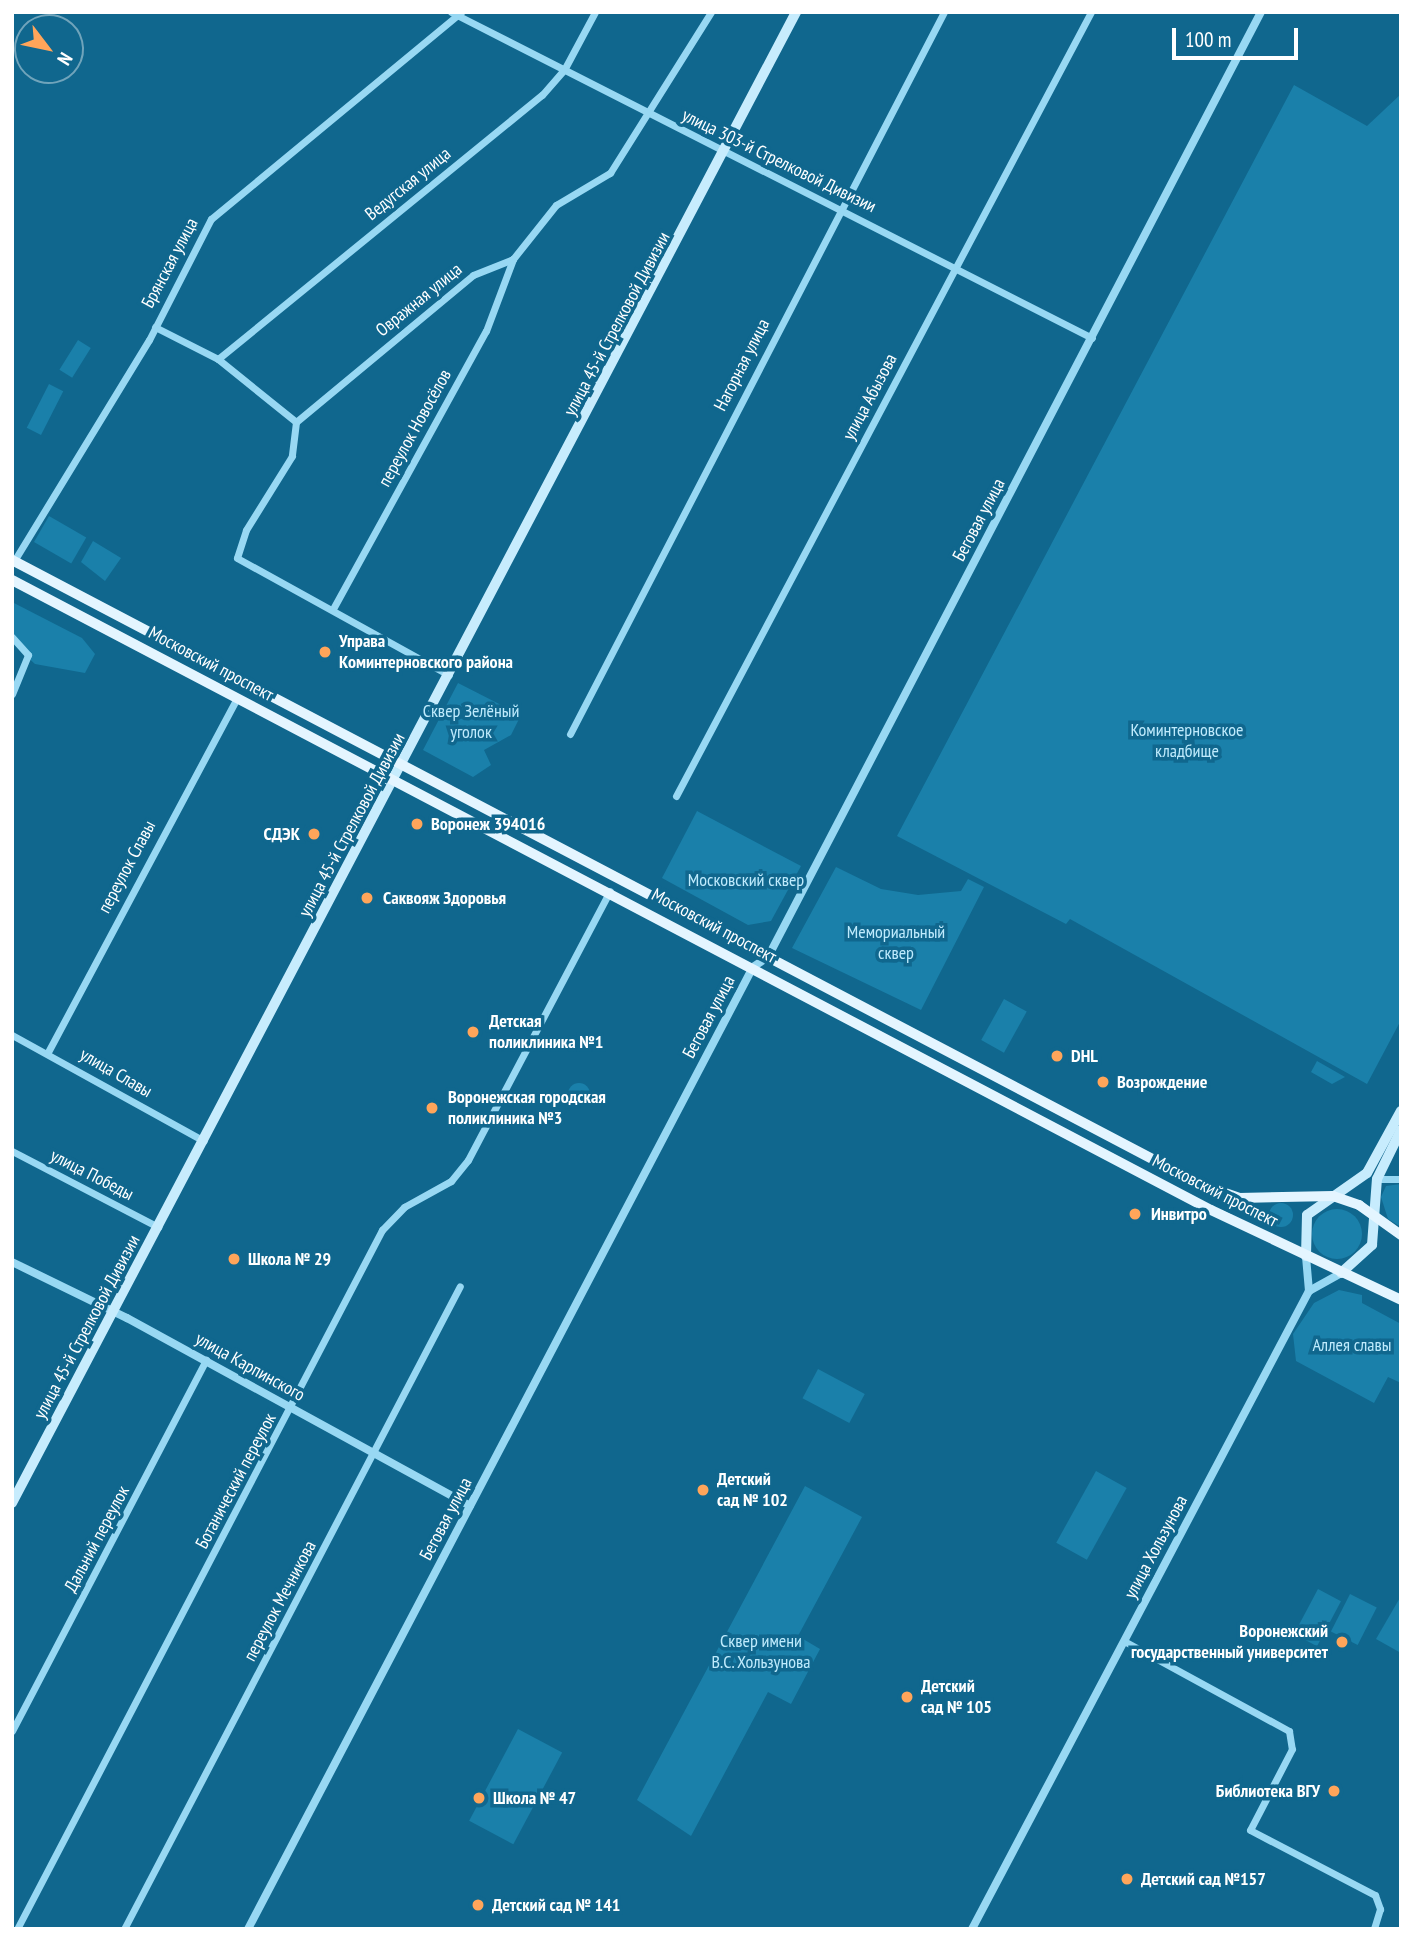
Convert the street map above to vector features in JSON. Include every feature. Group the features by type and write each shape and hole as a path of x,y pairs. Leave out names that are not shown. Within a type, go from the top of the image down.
{"main road":[{"name":"улица 45-й Стрелковой Дивизии","path":"12,1503 725,152 796,12"},
{"name":"Московский проспект","path":"13,562 1213,1190 1239,1198 1334,1196 1401,1235"},
{"name":"Московский проспект","path":"12,580 1306,1256 1401,1300"},
{"path":"1306,1256 1307,1215 1367,1173 1401,1111"},
{"path":"1341,1273 1366,1258 1374,1217 1377,1179 1401,1130"}],"street":[{"name":"Ведугская улица","path":"218,359 542,95 564,70 595,12"},
{"name":"Овражная улица","path":"296,422 473,275 513,259 556,205 610,173 645,113 711,12"},
{"name":"Нагорная улица","path":"570,734 944,12"},
{"name":"улица Абызова","path":"676,796 1091,12"},
{"name":"Беговая улица","path":"248,1929 753,967 768,957 1261,12"},
{"name":"улица 303-й Стрелковой Дивизии","path":"457,14 645,113 841,208 1092,338"},
{"name":"Брянская улица","path":"13,562 155,327 211,219 457,14"},
{"name":"переулок Новосёлов","path":"334,607 486,331 513,259"},
{"path":"155,327 218,359 296,422 292,456 246,530 237,558 334,607 449,675"},
{"path":"12,637 27,655 12,694"},
{"name":"переулок Славы","path":"48,1052 237,698"},
{"name":"Ботанический переулок","path":"17,1929 292,1408 382,1230 404,1207 451,1181 468,1160 610,891"},
{"name":"улица Славы","path":"12,1035 48,1052 204,1140"},
{"name":"улица Победы","path":"12,1151 158,1227"},
{"path":"1377,1179 1401,1179"},
{"path":"1306,1256 1308,1291 1341,1273"},
{"name":"улица Карпинского","path":"12,1262 206,1360 470,1506"},
{"name":"переулок Мечникова","path":"124,1929 460,1286"},
{"name":"улица Хользунова","path":"972,1929 1308,1291"},
{"name":"Дальний переулок","path":"12,1731 206,1360"},
{"path":"1124,1641 1289,1731 1292,1749 1251,1830 1375,1895 1380,1909 1374,1929"}],"green space":[{"name":"Коминтерновское кладбище","path":"1294,85 1367,126 1401,94 1401,1020 1367,1084 1070,919 1066,924 897,836"},
{"path":"78,340 91,348 72,378 59,370"},
{"path":"49,384 63,391 41,435 27,428"},
{"path":"49,516 86,538 71,563 34,542"},
{"path":"93,541 121,558 105,581 81,562"},
{"path":"12,602 82,638 95,654 85,673 35,664 12,643"},
{"name":"Сквер Зелёный уголок","path":"458,683 521,715 511,735 484,750 491,765 473,777 423,750"},
{"name":"Московский сквер","path":"697,811 801,866 771,921 748,925 662,878"},
{"name":"Мемориальный сквер","path":"836,867 881,889 918,895 961,891 968,879 984,887 921,1010 792,948"},
{"path":"1004,999 1027,1012 1004,1053 981,1040"},
{"path":"1317,1061 1345,1077 1332,1084 1311,1072"},
{"path":"579,1083 587,1086 590,1094 587,1102 579,1105 571,1102 568,1094 571,1086"},
{"path":"1401,1184 1401,1227 1388,1219 1381,1197 1386,1186"},
{"path":"1281,1203 1289,1207 1293,1215 1289,1223 1281,1227 1273,1223 1269,1215 1273,1207"},
{"path":"1337,1209 1355,1216 1362,1234 1355,1252 1337,1259 1319,1252 1312,1234 1319,1216"},
{"name":"Аллея славы","path":"1339,1290 1362,1295 1362,1303 1401,1324 1401,1383 1388,1377 1374,1403 1296,1361 1293,1334 1314,1303"},
{"path":"818,1369 865,1394 849,1423 803,1398"},
{"path":"1096,1471 1127,1488 1087,1560 1056,1543"},
{"name":"Сквер имени В.С. Хользунова","path":"805,1486 862,1517 798,1636 820,1649 791,1704 768,1692 691,1836 637,1800"},
{"path":"1318,1589 1341,1601 1317,1646 1294,1634"},
{"path":"1350,1594 1377,1608 1358,1645 1331,1631"},
{"path":"1401,1596 1401,1653 1376,1639"},
{"path":"518,1729 562,1752 513,1844 469,1821"}],"place":[{"name":"Управа Коминтерновского района","path":"325,652"},
{"name":"Воронеж 394016","path":"417,824"},
{"name":"СДЭК","path":"314,834"},
{"name":"Саквояж Здоровья","path":"367,898"},
{"name":"Детская поликлиника №1","path":"473,1032"},
{"name":"DHL","path":"1057,1056"},
{"name":"Возрождение","path":"1103,1082"},
{"name":"Воронежская городская поликлиника №3","path":"432,1108"},
{"name":"Инвитро","path":"1135,1214"},
{"name":"Школа № 29","path":"234,1259"},
{"name":"Детский сад № 102","path":"703,1490"},
{"name":"Воронежский государственный университет","path":"1342,1642"},
{"name":"Детский сад № 105","path":"907,1697"},
{"name":"Библиотека ВГУ","path":"1334,1791"},
{"name":"Школа № 47","path":"479,1798"},
{"name":"Детский сад №157","path":"1127,1879"},
{"name":"Детский сад № 141","path":"478,1905"}]}
